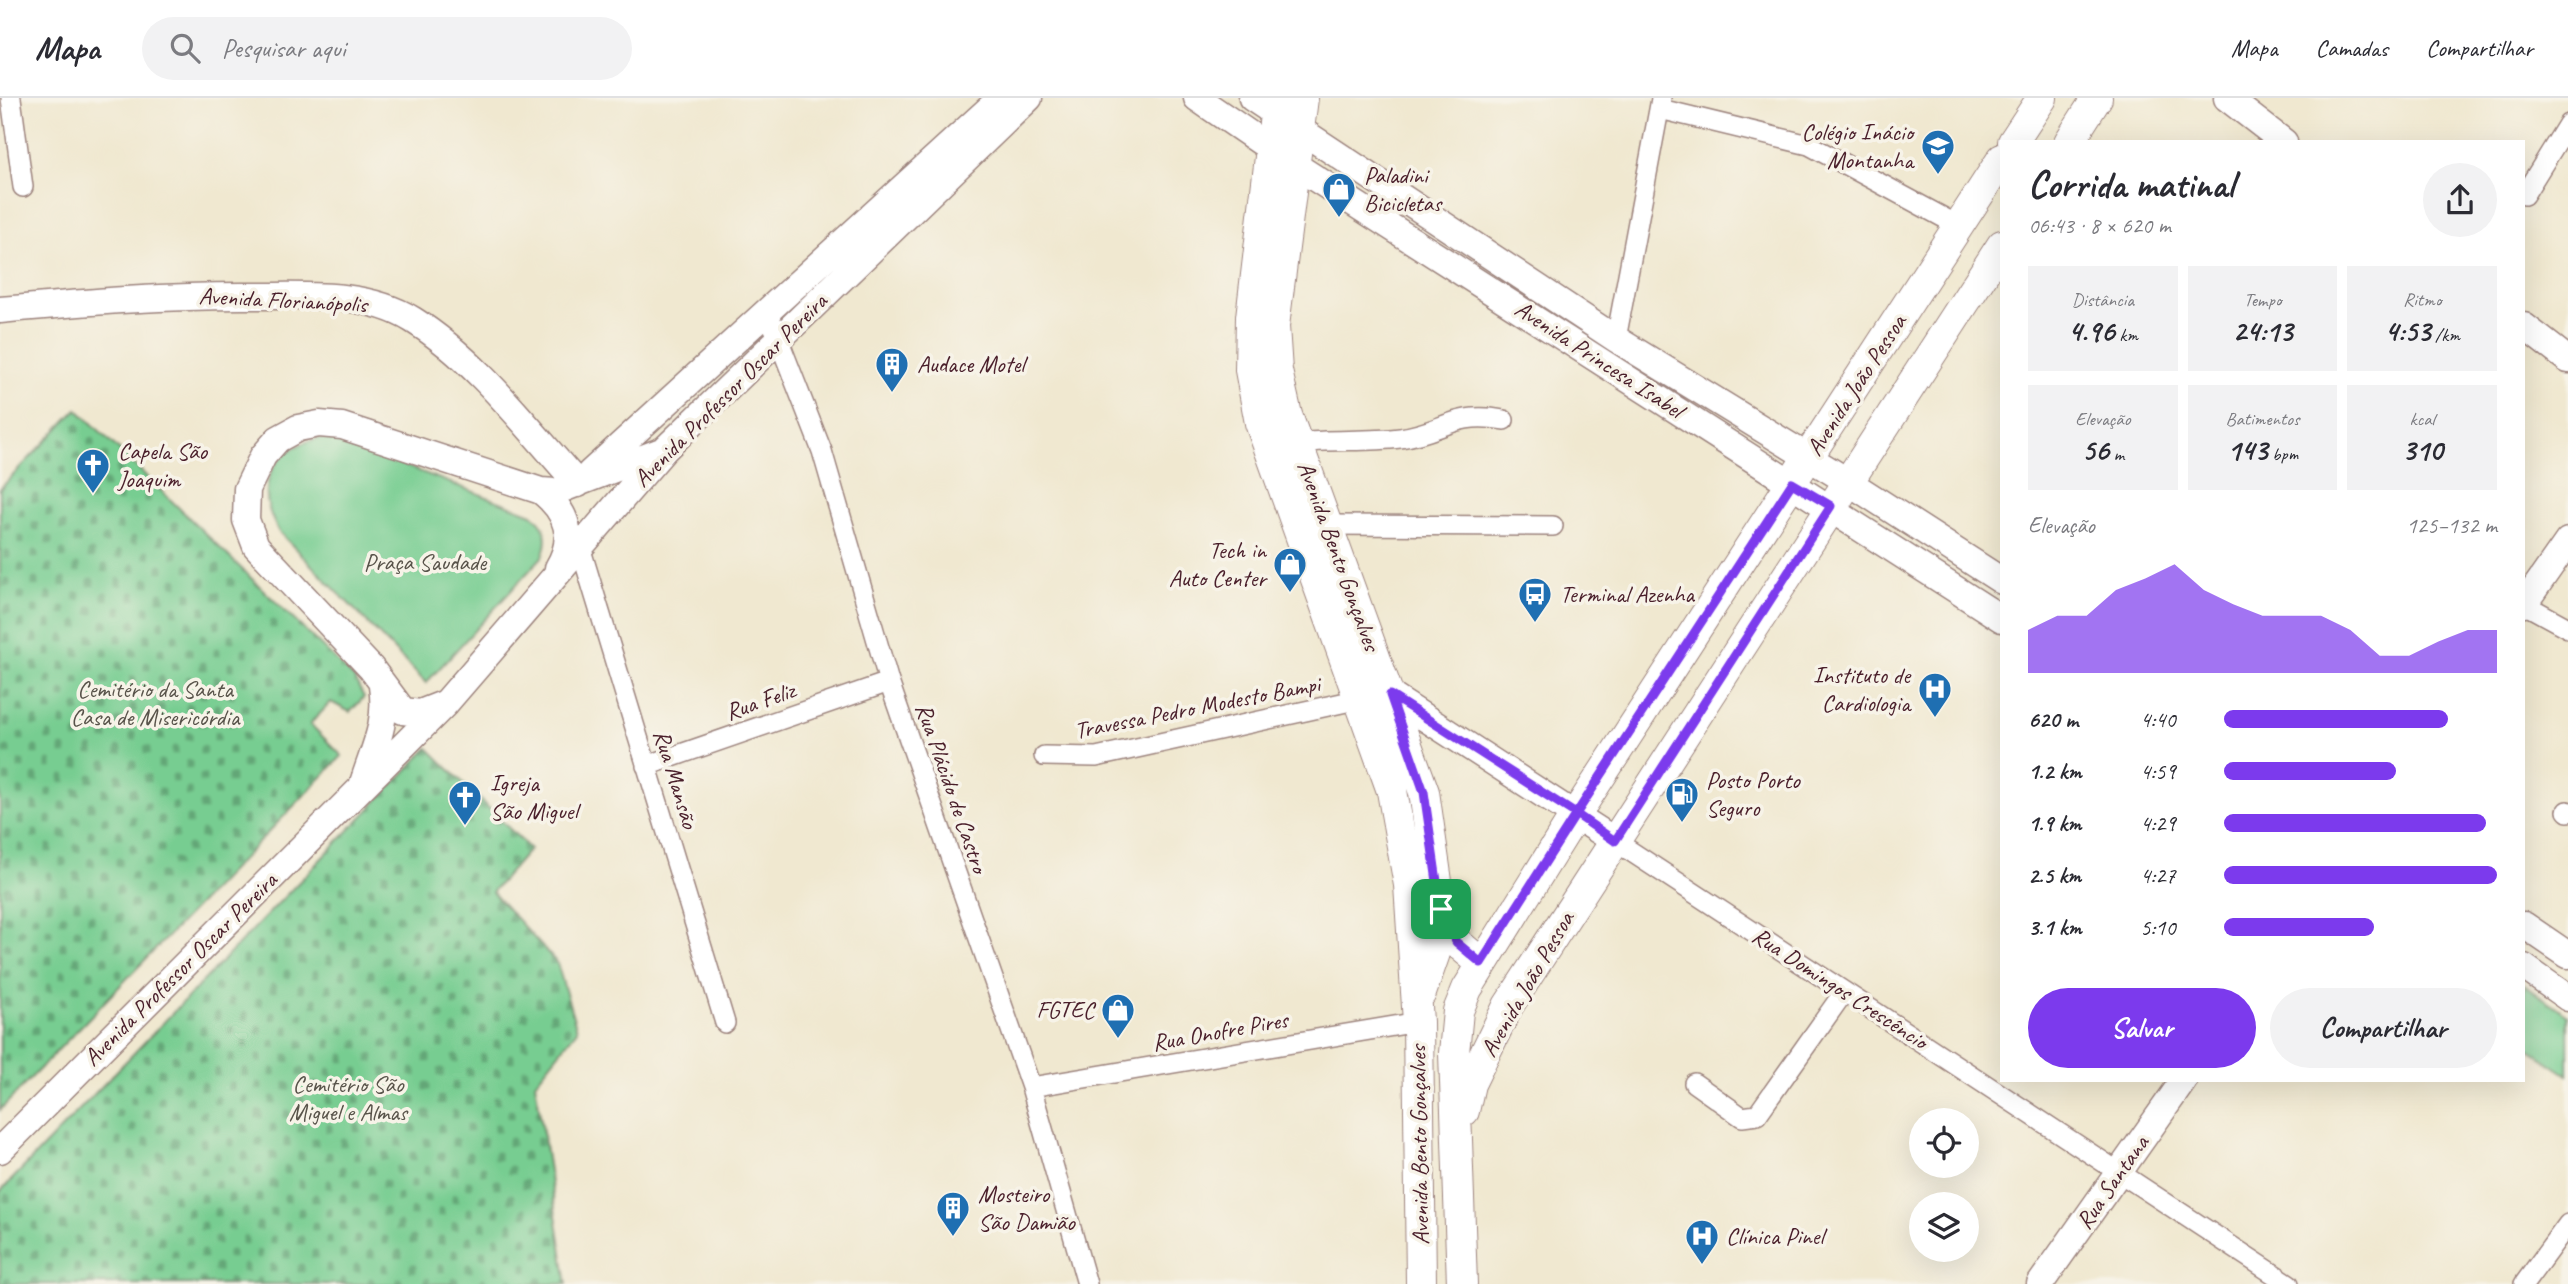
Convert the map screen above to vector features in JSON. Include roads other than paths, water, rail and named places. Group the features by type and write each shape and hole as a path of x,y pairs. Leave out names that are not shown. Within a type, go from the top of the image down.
{"main road":[{"name":"Avenida Professor Oscar Pereira","path":"578,484 1001,98"},
{"name":"Avenida Professor Oscar Pereira","path":"0,1150 445,704 581,550 664,450 1029,98"},
{"name":"Avenida Princesa Isabel","path":"1196,98 2000,618"},
{"name":"Avenida Bento Gonçalves","path":"1303,98 1275,110 1282,156 1274,326 1277,371 1287,415 1424,792 1441,909 1435,953 1417,1014"},
{"path":"2014,140 2042,98"},
{"path":"2070,140 2097,98"},
{"path":"2227,98 2281,140"},
{"name":"Avenida Princesa Isabel","path":"1275,110 1616,339 1809,457 2000,580"},
{"name":"Avenida Bento Gonçalves","path":"1282,156 1251,317 1250,370 1260,423 1392,791 1409,885 1417,1014 1421,1284"},
{"name":"Avenida João Pessoa","path":"1459,1132 1455,1032 1458,1011 1481,963 2000,162"},
{"name":"Avenida João Pessoa","path":"1459,1132 1471,1084 1508,1006 1847,481 2000,252"},
{"name":"Avenida Florianópolis","path":"0,310 169,295 318,296 381,305 413,320 465,360 578,484"},
{"path":"2525,327 2568,360"},
{"path":"445,704 420,713 403,711 371,668 256,546 246,520 247,489 263,456 278,439 298,428 319,424 342,426 541,491 568,490 664,450"},
{"path":"541,491 563,513 569,528 564,559 547,588"},
{"path":"2525,603 2568,541"},
{"name":"Avenida Professor Oscar Pereira","path":"361,789 383,727 386,710 382,686"},
{"name":"Rua Domingos Crescêncio","path":"1390,695 1615,841"},
{"path":"1441,909 1456,942 1481,963"},
{"path":"2525,926 2568,955"},
{"path":"2525,968 2568,998"},
{"name":"Rua Santana","path":"2040,1284 2183,1082"},
{"name":"Avenida Bento Gonçalves","path":"1459,1132 1462,1284"}],"street":[{"path":"12,98 23,187"},
{"path":"1616,339 1660,104 1809,145 1959,226"},
{"path":"2525,193 2568,124"},
{"name":"Rua Plácido de Castro","path":"767,310 822,451 889,682 1031,1087 1087,1284"},
{"path":"1297,443 1398,438 1462,418 1480,416 1504,420"},
{"path":"1327,525 1553,526"},
{"name":"Rua Mansão","path":"581,550 725,1023"},
{"path":"2525,605 2568,628"},
{"name":"Rua Feliz","path":"646,766 889,682"},
{"name":"Travessa Pedro Modesto Bampi","path":"1044,756 1096,757 1360,699"},
{"name":"Rua Domingos Crescêncio","path":"1615,841 2289,1284"},
{"path":"1694,1083 1742,1117 1757,1115 1844,992"},
{"name":"Rua Onofre Pires","path":"1031,1087 1417,1014"},
{"path":"2524,1284 2568,1224"}],"place":[{"name":"Colégio Inácio Montanha","path":"1938,176"},
{"name":"Paladini Bicicletas","path":"1339,219"},
{"name":"Audace Motel","path":"892,394"},
{"name":"Capela São Joaquim","path":"93,495"},
{"name":"Tech in Auto Center","path":"1290,594"},
{"name":"Terminal Azenha","path":"1535,624"},
{"name":"Instituto de Cardiologia","path":"1935,719"},
{"name":"Posto Porto Seguro","path":"1682,824"},
{"name":"Igreja São Miguel","path":"465,827"},
{"name":"FGTEC","path":"1118,1040"},
{"name":"Mosteiro São Damião","path":"953,1238"},
{"name":"Clínica Pinel","path":"1702,1266"}],"park label":[{"name":"Praça Saudade","path":"425,562"},
{"name":"Cemitério da Santa Casa de Misericórdia","path":"155,703"},
{"name":"Cemitério São Miguel e Almas","path":"348,1098"}]}
